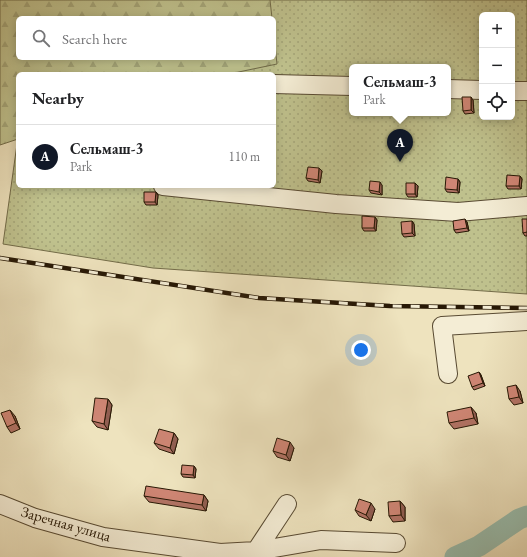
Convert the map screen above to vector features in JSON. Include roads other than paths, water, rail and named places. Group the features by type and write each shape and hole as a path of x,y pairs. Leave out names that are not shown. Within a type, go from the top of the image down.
{"street":[{"path":"276,84 349,86"},
{"path":"451,89 479,90"},
{"path":"515,91 527,91"},
{"path":"182,188 336,204 458,212 527,206"},
{"path":"448,374 442,326 527,320"},
{"name":"Заречная улица","path":"0,504 35,518 103,537 220,555 256,551 321,540 396,543"},
{"path":"256,551 287,504"}],"waterway":[{"path":"455,557 479,546 519,519 527,516"}],"railway":[{"path":"0,258 259,298 390,306 527,308"}],"place":[{"name":"Сельмаш-3","path":"400,162"}]}
